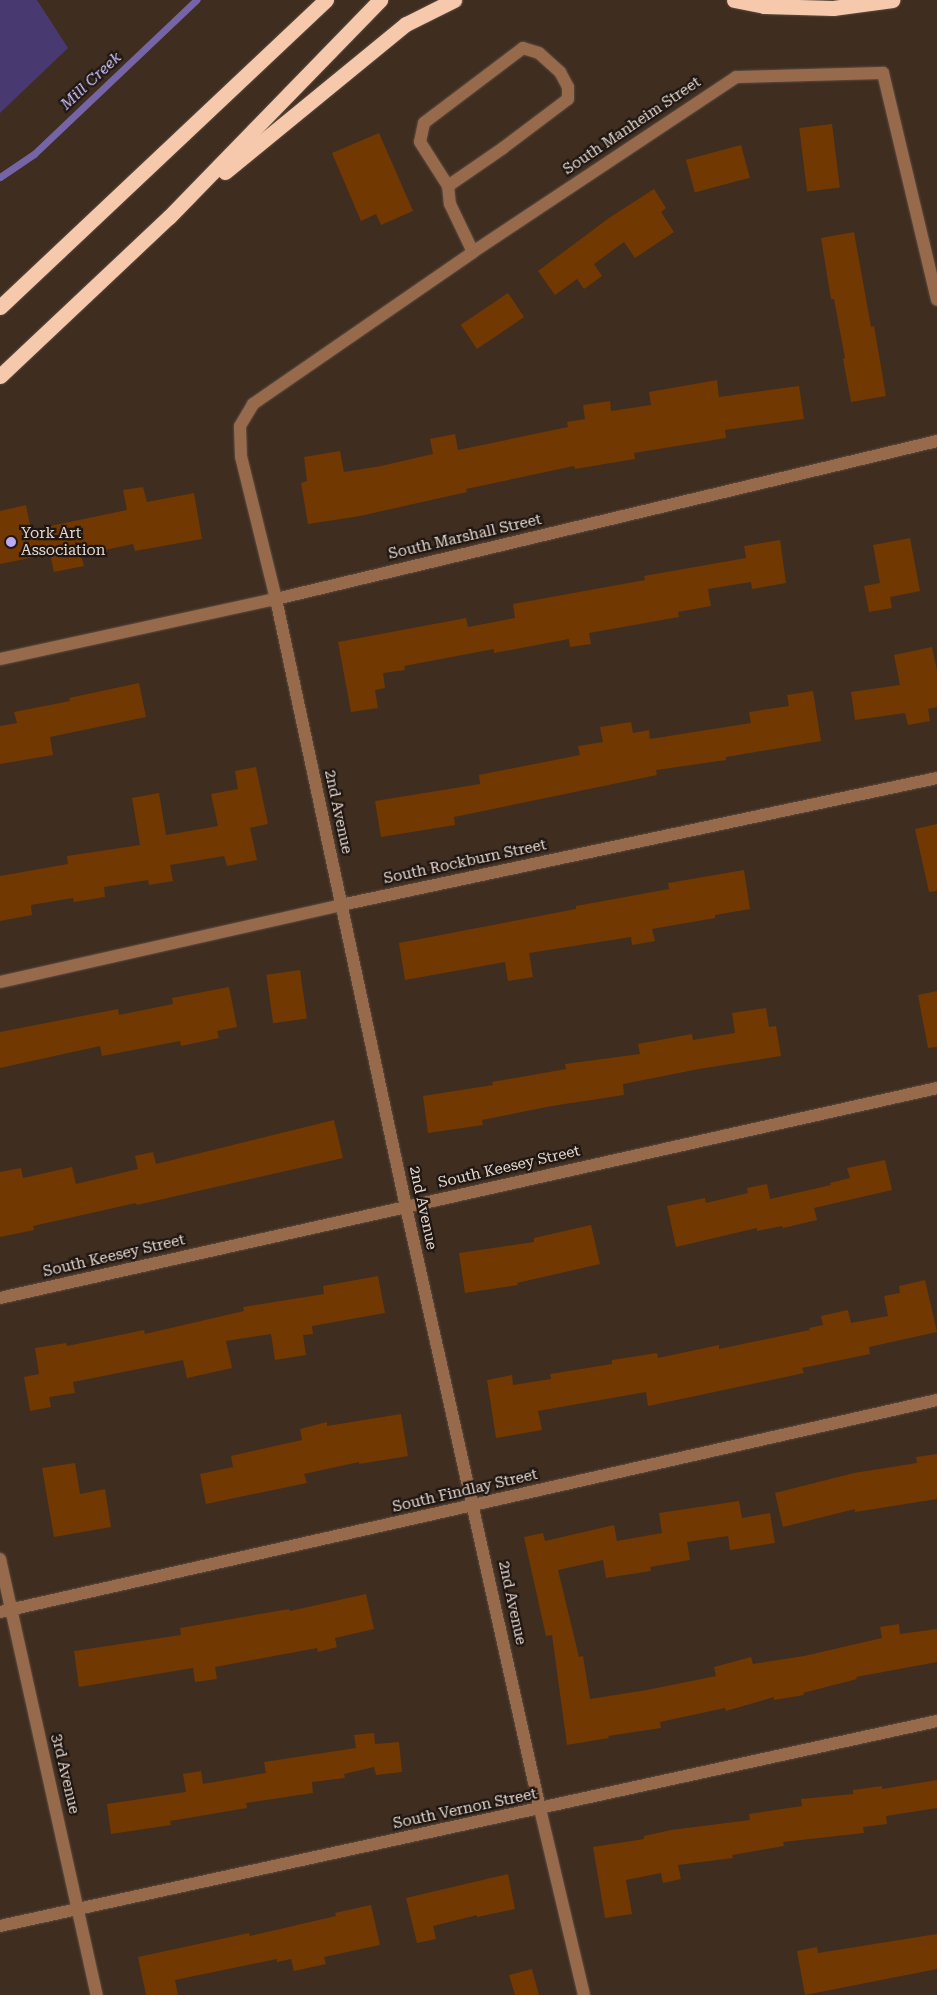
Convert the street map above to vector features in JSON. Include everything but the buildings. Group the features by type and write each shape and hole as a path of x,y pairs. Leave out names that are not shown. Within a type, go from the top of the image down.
{"highway":[{"path":"0,307 326,0"},
{"path":"0,376 169,217 380,0"},
{"path":"169,217 406,24 454,0"},
{"path":"734,0 764,6 833,8 892,0"}],"street":[{"path":"448,186 504,148 568,98 568,87 560,72 538,53 523,48 424,124 420,142 448,186 450,204 472,252"},
{"name":"South Manheim Street","path":"240,426 253,404 472,252 736,77 883,73 937,300"},
{"name":"2nd Avenue","path":"240,426 241,456 276,599 406,1207 540,1809 584,1995"},
{"name":"South Marshall Street","path":"0,659 276,599 937,440"},
{"name":"South Rockburn Street","path":"0,982 342,905 937,778"},
{"name":"South Keesey Street","path":"0,1298 937,1088"},
{"name":"South Findlay Street","path":"6,1610 474,1506 937,1400"},
{"name":"3rd Avenue","path":"0,1559 6,1610 98,1995"},
{"name":"South Vernon Street","path":"0,1926 937,1722"}],"shaded area":[{"path":"0,0 37,0 68,48 0,113"}],"waterway":[{"name":"Mill Creek","path":"0,177 34,154 196,0"}],"place":[{"name":"York Art Association","path":"11,542"}]}
